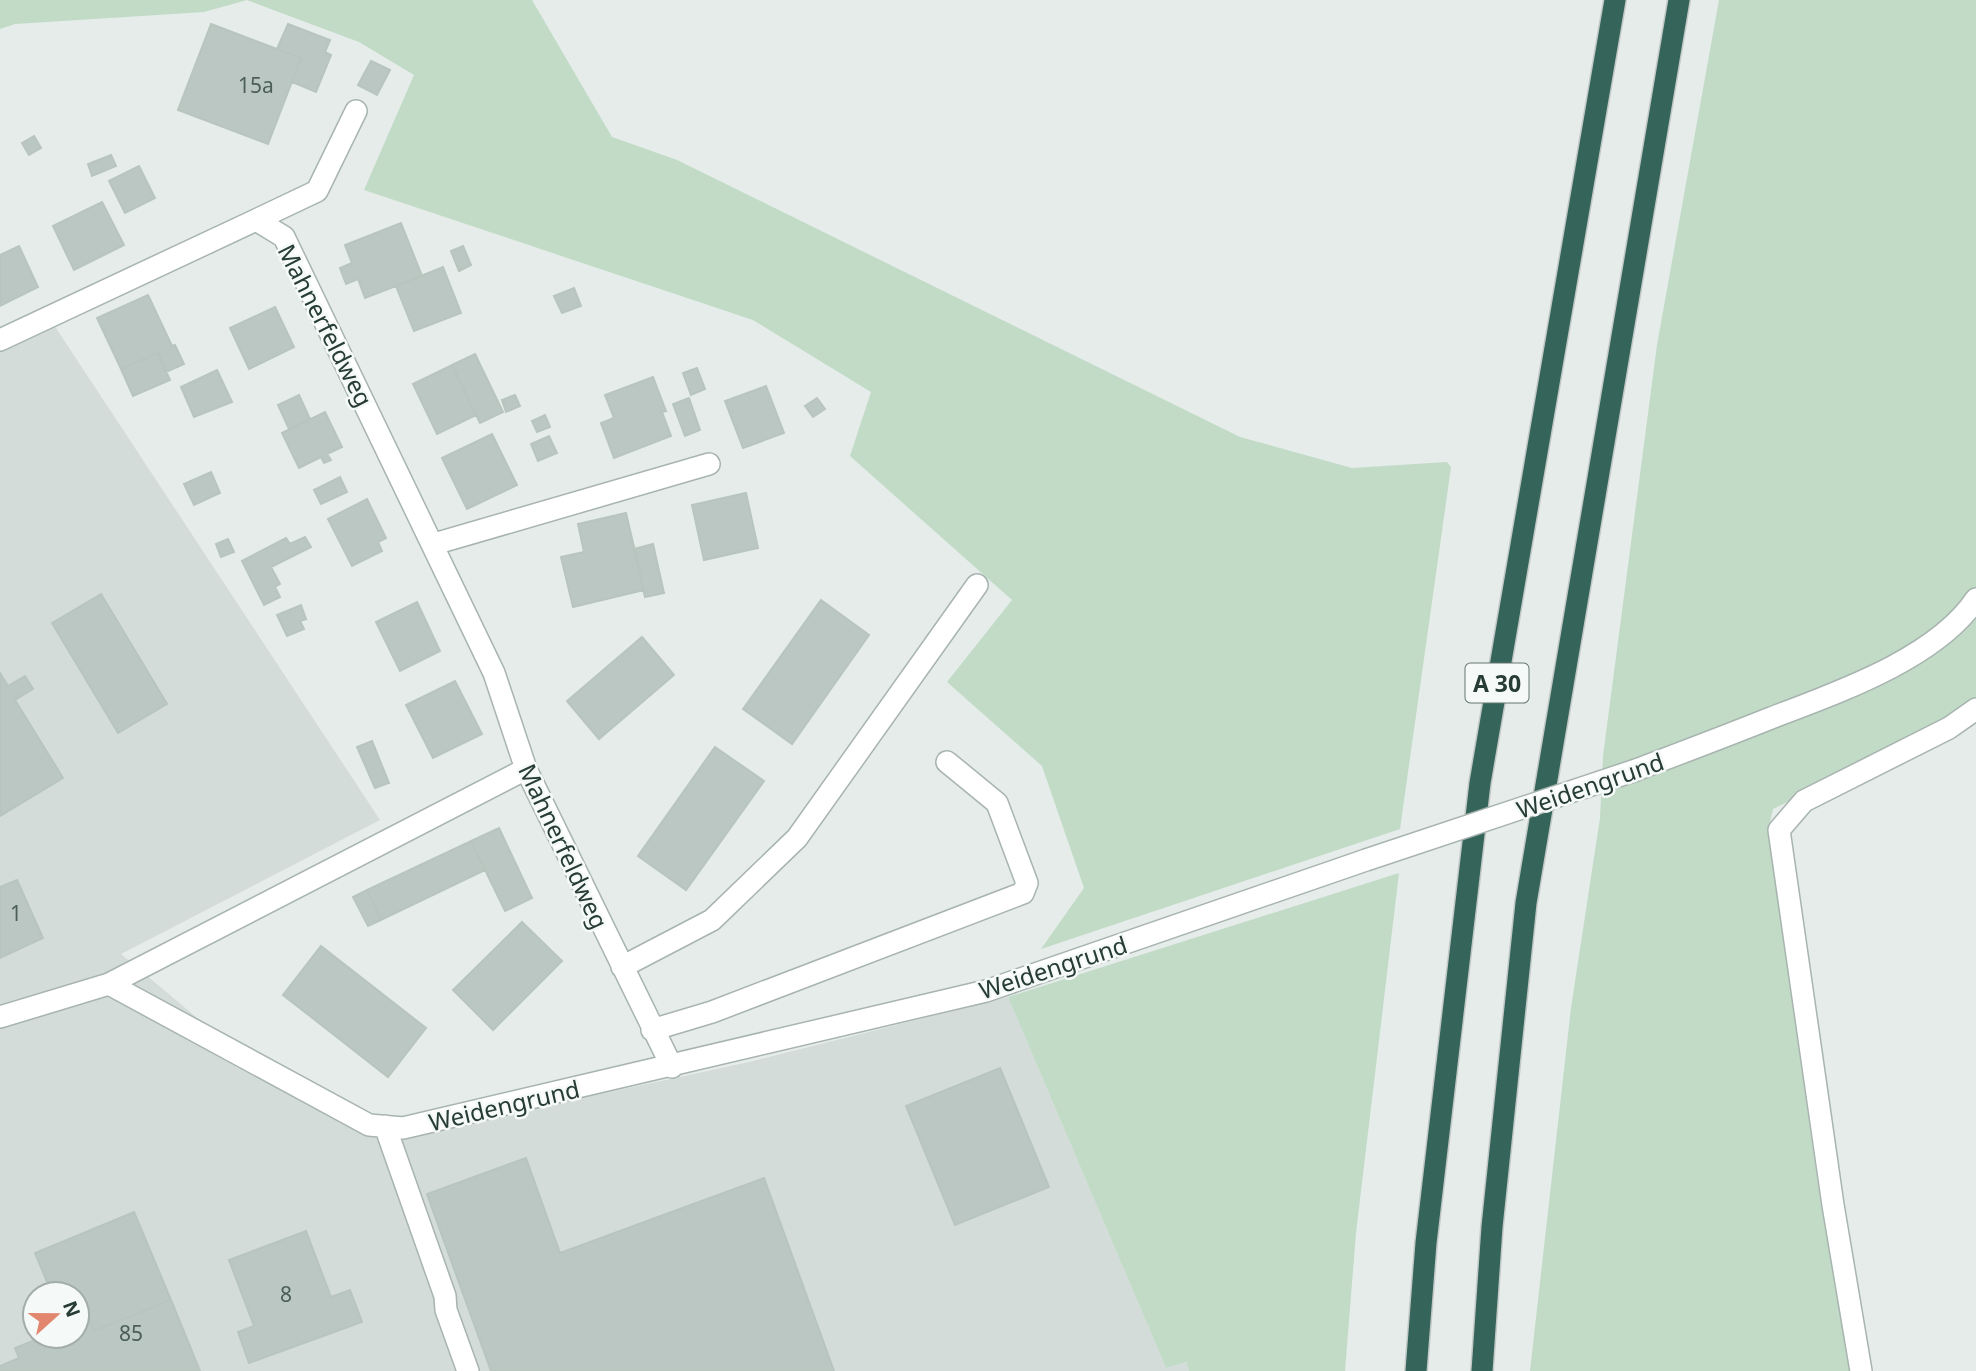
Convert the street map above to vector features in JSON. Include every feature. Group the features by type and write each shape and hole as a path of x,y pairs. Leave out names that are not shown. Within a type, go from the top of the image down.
{"highway":[{"name":"A 30","path":"1416,1371 1426,1243 1480,783 1615,0"},
{"name":"A 30","path":"1482,1371 1492,1227 1526,903 1679,0"}],"street":[{"path":"256,220 317,191 355,111"},
{"name":"Mahnerfeldweg","path":"0,340 256,220 284,237 494,673 526,769 672,1067"},
{"path":"434,544 709,464"},
{"path":"622,967 712,920 797,838 977,585"},
{"name":"Weidengrund","path":"109,984 369,1125 403,1128 672,1067 986,990 1636,770 1862,683 1918,651 1966,613 1976,599"},
{"path":"1861,1371 1833,1205 1779,830 1804,801 1949,729 1976,709"},
{"path":"652,1030 712,1012 1023,893 1027,883 997,803 947,762"},
{"path":"0,1017 109,984 526,769"},
{"path":"384,1126 445,1296 446,1310 468,1371"}],"shaded area":[{"path":"54,325 380,820 121,954 277,1085 401,1137 749,1062 1008,997 1166,1368 1188,1362 1189,1371 0,1371 0,350"}],"green space":[{"path":"0,0 247,0 204,12 15,24 0,29"},
{"path":"247,0 532,0 612,137 677,160 1240,437 1352,468 1447,462 1451,467 1400,829 1041,949 1084,888 1042,766 947,682 1012,600 850,456 871,392 753,320 364,190 414,75 359,42"},
{"path":"1719,0 1976,0 1976,704 1949,723 1773,809 1768,830 1821,1205 1851,1371 1530,1371 1571,1008 1600,818 1603,756 1657,345"},
{"path":"1399,873 1356,1233 1345,1371 1189,1371 1187,1362 1166,1368 1008,997"}],"building":[{"path":"211,24 301,58 268,144 178,110"},
{"path":"288,24 330,40 325,52 331,55 316,92 292,82 301,58 277,49"},
{"path":"371,61 390,70 377,95 358,85"},
{"path":"34,136 41,148 29,155 22,143"},
{"path":"111,155 116,166 92,176 88,164"},
{"path":"139,166 155,198 125,213 109,181"},
{"path":"102,202 124,245 74,270 53,226"},
{"path":"401,223 422,276 365,298 358,279 346,284 340,268 352,263 345,245"},
{"path":"19,246 38,287 0,306 0,255"},
{"path":"463,246 471,265 459,271 451,251"},
{"path":"443,267 461,313 414,331 396,286"},
{"path":"574,288 581,306 562,313 554,296"},
{"path":"148,295 172,346 175,345 184,364 166,372 158,353 121,369 97,318"},
{"path":"275,307 294,347 249,369 230,328"},
{"path":"158,353 170,380 133,396 121,369"},
{"path":"475,354 503,412 480,423 452,365"},
{"path":"452,365 476,415 437,434 413,384"},
{"path":"697,368 705,389 691,395 683,373"},
{"path":"217,370 232,402 194,417 181,387"},
{"path":"653,377 666,411 662,412 671,436 614,458 601,423 614,418 605,395"},
{"path":"766,386 784,433 743,448 725,401"},
{"path":"299,395 310,419 289,429 278,405"},
{"path":"515,395 520,406 506,412 502,400"},
{"path":"689,398 700,430 685,436 673,404"},
{"path":"817,398 825,409 813,417 805,406"},
{"path":"325,412 342,447 327,454 331,460 324,463 321,457 299,468 282,433"},
{"path":"545,415 550,427 537,432 532,421"},
{"path":"492,434 517,485 467,509 442,458"},
{"path":"549,436 557,453 538,461 531,444"},
{"path":"211,472 220,493 194,505 184,484"},
{"path":"340,477 347,492 321,504 314,490"},
{"path":"746,493 758,548 704,560 692,505"},
{"path":"367,499 386,538 378,542 382,551 352,566 328,519"},
{"path":"626,513 644,590 573,607 561,557 584,552 578,524"},
{"path":"305,537 311,547 271,567 280,584 275,587 280,597 264,605 242,561 286,538 290,544"},
{"path":"228,539 234,552 221,557 216,544"},
{"path":"653,544 664,593 645,597 634,549"},
{"path":"101,594 167,704 118,733 52,623"},
{"path":"821,600 869,635 792,744 743,709"},
{"path":"417,602 440,651 400,671 376,622"},
{"path":"301,605 306,619 300,621 304,629 287,636 277,615"},
{"path":"642,637 674,675 599,739 567,701"},
{"path":"0,673 8,686 25,676 33,689 15,700 63,778 0,816"},
{"path":"455,681 482,734 433,758 406,705"},
{"path":"372,741 389,783 375,788 357,747"},
{"path":"715,747 764,781 686,890 638,856"},
{"path":"499,828 532,898 505,911 471,841"},
{"path":"471,841 485,870 381,920 367,890"},
{"path":"17,880 43,938 0,958 0,887"},
{"path":"367,890 381,920 368,926 353,897"},
{"path":"522,922 562,961 493,1030 453,990"},
{"path":"321,946 426,1028 388,1077 283,995"},
{"path":"1000,1068 1049,1187 955,1225 906,1106"},
{"path":"526,1158 560,1253 764,1178 834,1371 491,1371 427,1194"},
{"path":"134,1212 171,1300 94,1331 91,1323 91,1280 46,1280 35,1253"},
{"path":"306,1231 331,1297 350,1290 362,1322 249,1363 238,1332 254,1326 229,1260"},
{"path":"171,1300 200,1371 0,1371 0,1366 19,1358 15,1348 21,1346 21,1350 91,1350 91,1323 94,1331"}]}
